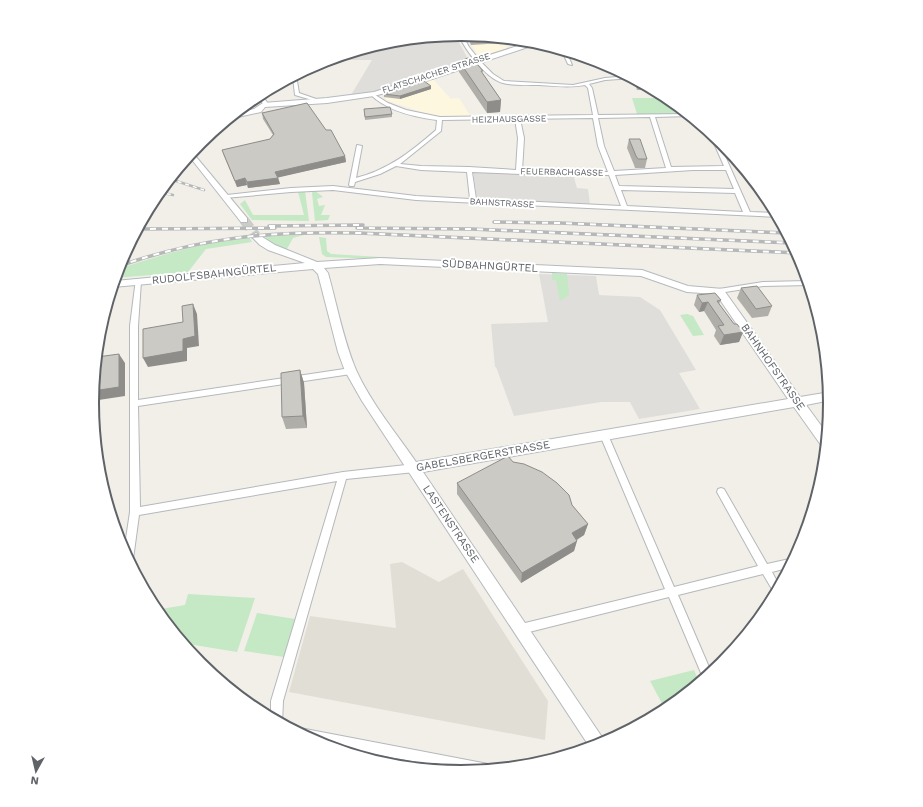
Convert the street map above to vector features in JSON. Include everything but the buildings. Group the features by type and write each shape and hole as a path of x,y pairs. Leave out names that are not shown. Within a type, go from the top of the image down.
{"street":[{"path":"464,41 469,50 478,60 497,79 503,82 567,86 587,84 610,78 622,78"},
{"name":"FLATSCHACHER STRASSE","path":"245,113 266,107 372,94 389,90 523,46"},
{"path":"566,56 570,64"},
{"path":"296,81 297,94 314,101"},
{"path":"587,84 590,88 594,117 601,146 625,208"},
{"name":"HEIZHAUSGASSE","path":"372,94 379,100 399,108 440,119 517,119 681,115"},
{"path":"262,101 266,107"},
{"path":"261,102 266,107"},
{"path":"652,116 669,170"},
{"path":"353,181 375,176 397,165 439,130 440,119"},
{"path":"517,119 521,138 519,171"},
{"path":"351,189 359,146"},
{"path":"719,148 747,212"},
{"path":"194,159 227,197 244,220"},
{"name":"FEUERBACHGASSE","path":"397,165 421,168 611,173 696,167 727,168"},
{"path":"469,169 473,202"},
{"name":"BAHNSTRASSE","path":"227,197 320,188 351,189 404,197 473,202 747,212 770,214"},
{"path":"617,188 737,191"},
{"path":"256,236 265,246 314,265"},
{"path":"279,268 283,258 281,252"},
{"name":"SÜDBAHNGÜRTEL","path":"314,265 386,262 642,273 687,289 719,291"},
{"name":"RUDOLFSBAHNGÜRTEL","path":"120,283 314,265"},
{"name":"LASTENSTRASSE","path":"314,265 323,273 351,371 366,398 415,468 595,740"},
{"path":"130,548 135,512 134,326 138,281"},
{"path":"719,291 763,284 803,283"},
{"name":"BAHNHOFSTRASSE","path":"719,291 822,437"},
{"path":"134,404 351,371"},
{"name":"GABELSBERGERSTRASSE","path":"135,512 343,476 415,468 824,397"},
{"path":"604,435 706,671"},
{"path":"277,715 277,701 343,476"},
{"path":"721,492 775,586"},
{"path":"522,629 787,564"},
{"path":"326,739 461,766"}],"shaded area":[{"path":"458,41 469,61 402,84 371,92 351,95 372,60 345,60 368,53 414,44"},
{"path":"469,41 505,44 504,44 508,49 479,57"},
{"path":"432,78 451,99 459,98 471,117 434,116 385,100 387,93"},
{"path":"473,171 573,174 577,188 588,189 590,204 477,198"},
{"path":"539,274 596,276 599,295 640,297 660,310 696,370 679,373 700,409 639,419 630,402 601,402 514,416 495,367 491,324 548,322"},
{"path":"402,562 439,582 463,569 548,701 545,740 289,692 310,616 396,628 390,564"}],"green space":[{"path":"632,98 656,98 679,114 637,114"},
{"path":"314,190 323,197 317,199 319,206 325,205 321,215 330,215 328,220 315,221 312,193"},
{"path":"305,191 309,221 252,220 240,204 245,200 253,215 304,215 298,192"},
{"path":"304,235 293,238 287,249 271,243 264,236"},
{"path":"249,237 252,242 206,249 188,272 122,277 126,266 183,250 232,239"},
{"path":"319,237 326,238 327,251 331,254 445,261 326,257 322,254"},
{"path":"552,273 567,274 569,295 560,301 556,280 552,280"},
{"path":"687,314 693,316 704,335 693,336 680,315"},
{"path":"188,594 255,598 237,652 190,644 163,609 185,605"},
{"path":"257,613 295,619 284,657 244,651"},
{"path":"694,670 698,679 663,705 650,681"}],"tunnel":[{"path":"244,220 256,236"}],"railway":[{"path":"176,181 204,190"},
{"path":"166,194 173,195"},
{"path":"494,222 560,223 781,233"},
{"path":"269,226 363,225"},
{"path":"144,229 275,228"},
{"path":"357,228 471,229 787,243"},
{"path":"128,263 179,248 208,242 296,233 359,233 791,253"}]}
